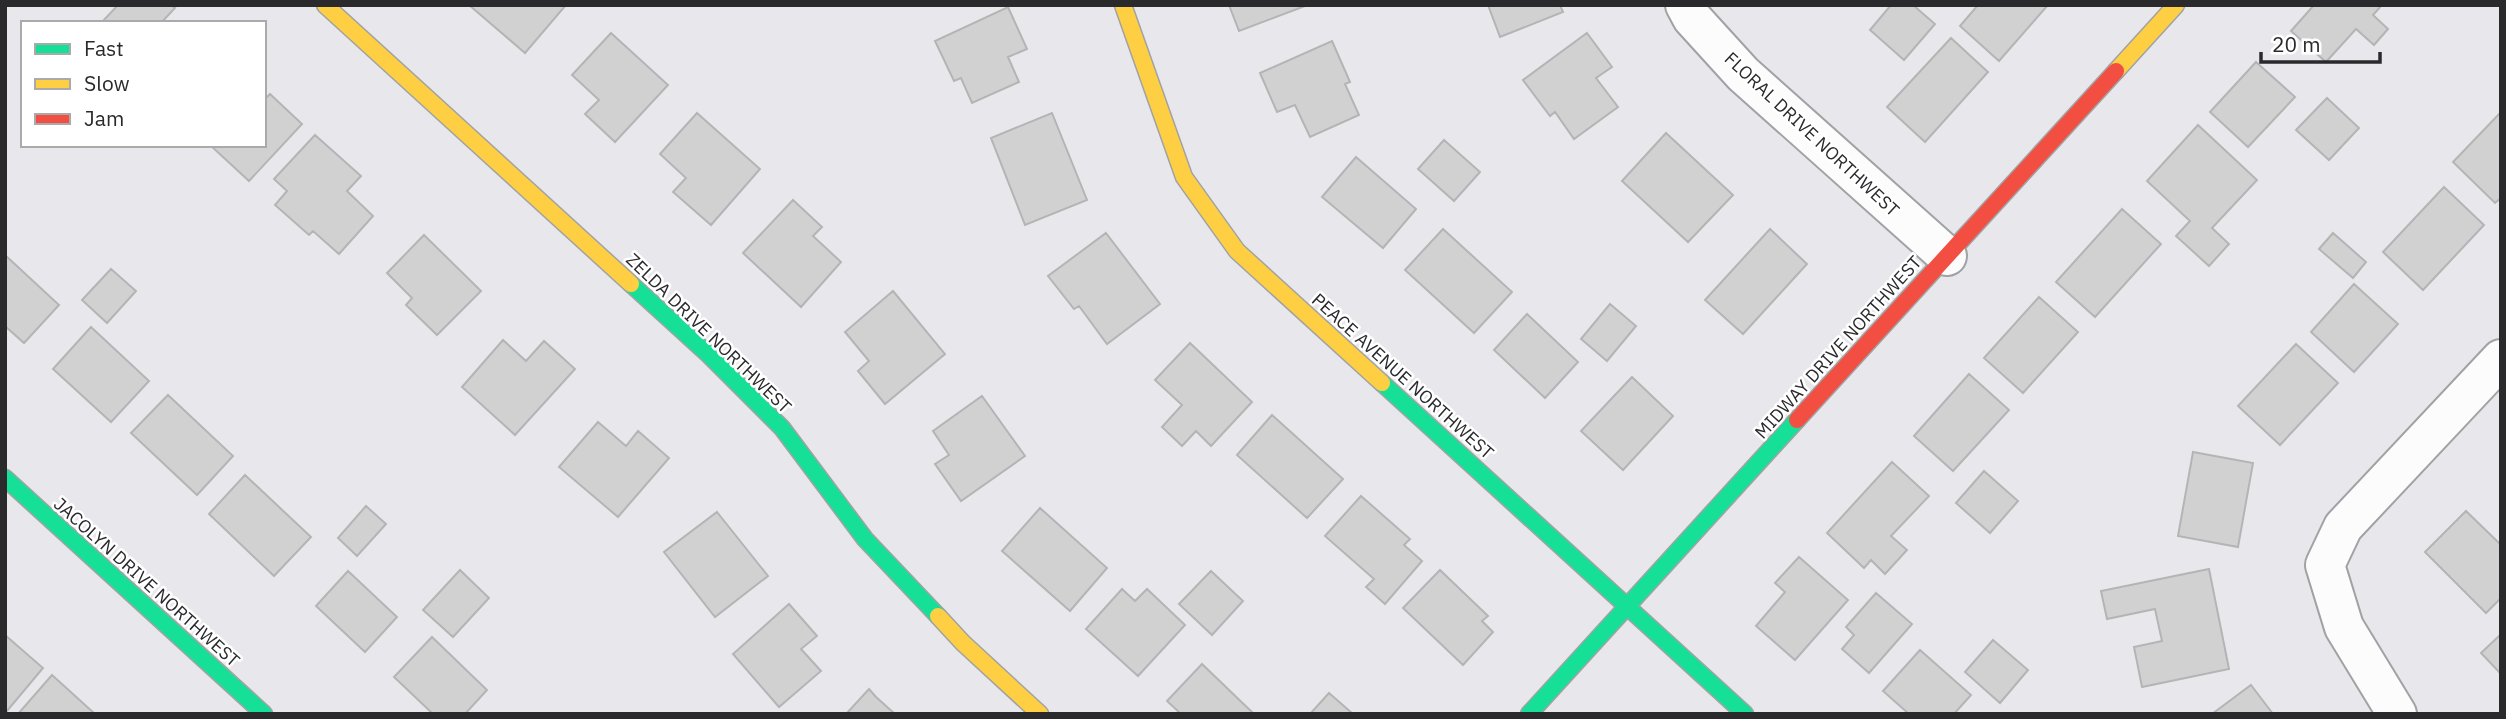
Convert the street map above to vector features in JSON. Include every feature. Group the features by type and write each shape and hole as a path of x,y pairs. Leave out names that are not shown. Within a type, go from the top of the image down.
{"street":[{"name":"ZELDA DRIVE NORTHWEST","path":"325,5 723,369 782,428 865,539 963,643 1040,714"},
{"name":"PEACE AVENUE NORTHWEST","path":"1123,5 1184,177 1237,251 1745,714"},
{"name":"FLORAL DRIVE NORTHWEST","path":"1685,5 1692,18 1743,74 1947,256"},
{"name":"MIDWAY DRIVE NORTHWEST","path":"1529,714 2176,5"},
{"path":"2397,714 2344,627 2325,565 2343,527 2501,359"},
{"name":"JACOLYN DRIVE NORTHWEST","path":"5,478 264,714"}],"building":[{"path":"118,5 171,5 175,8 163,21 103,21"},
{"path":"469,5 566,5 525,53"},
{"path":"1229,5 1305,5 1305,6 1239,31"},
{"path":"1488,5 1560,5 1563,12 1500,37"},
{"path":"1891,5 1913,5 1935,24 1904,60 1870,30"},
{"path":"1978,5 2048,5 1999,61 1960,26"},
{"path":"2314,5 2382,5 2373,15 2388,29 2374,45 2356,29 2326,62 2291,31"},
{"path":"1008,7 1027,49 1008,57 1019,82 972,103 961,78 954,81 935,41"},
{"path":"611,33 668,85 615,142 585,114 599,100 572,75"},
{"path":"1587,33 1612,67 1596,78 1618,107 1574,139 1555,112 1550,116 1523,80"},
{"path":"1951,38 1988,72 1925,142 1887,107"},
{"path":"1332,41 1350,82 1345,84 1359,115 1310,137 1295,105 1277,112 1260,73"},
{"path":"2256,62 2295,97 2248,147 2210,112"},
{"path":"270,94 302,124 249,181 212,147 266,147 266,98"},
{"path":"2327,98 2359,128 2329,160 2296,130"},
{"path":"2501,112 2501,198 2495,203 2453,162"},
{"path":"697,113 760,169 711,225 673,192 686,178 660,154"},
{"path":"1052,113 1087,200 1025,225 991,138"},
{"path":"2198,125 2257,180 2212,228 2229,244 2209,266 2176,236 2190,221 2147,181"},
{"path":"1666,133 1733,195 1688,242 1622,181"},
{"path":"315,135 361,176 347,191 373,216 339,254 313,231 309,235 275,205 287,191 274,179"},
{"path":"1444,140 1480,172 1454,201 1418,169"},
{"path":"1356,157 1416,209 1383,248 1322,197"},
{"path":"2444,187 2484,225 2423,290 2383,252"},
{"path":"793,200 822,227 813,236 841,262 801,307 743,253"},
{"path":"2122,209 2161,244 2095,317 2056,282"},
{"path":"1443,229 1512,292 1474,333 1405,270"},
{"path":"1770,229 1807,264 1743,334 1705,300"},
{"path":"1106,233 1160,304 1107,344 1079,306 1074,309 1048,276"},
{"path":"2333,233 2366,262 2353,278 2319,249"},
{"path":"424,235 481,291 437,335 406,305 412,298 387,273"},
{"path":"5,255 59,305 24,343 5,326"},
{"path":"111,269 136,291 107,323 82,300"},
{"path":"2354,284 2398,324 2354,372 2311,332"},
{"path":"893,291 945,354 885,404 858,371 869,361 845,332"},
{"path":"2039,297 2078,332 2023,393 1984,358"},
{"path":"1610,304 1636,326 1607,361 1581,339"},
{"path":"1527,314 1578,362 1545,398 1494,350"},
{"path":"91,327 149,381 111,422 53,369"},
{"path":"503,340 526,361 544,341 575,369 515,435 462,387"},
{"path":"1190,343 1252,402 1211,446 1196,431 1182,446 1162,427 1182,405 1155,380"},
{"path":"2296,344 2338,383 2280,445 2238,406"},
{"path":"1969,374 2009,410 1953,471 1914,436"},
{"path":"1632,377 1673,416 1623,470 1581,431"},
{"path":"168,395 233,456 197,495 131,433"},
{"path":"982,396 1025,456 961,501 935,464 949,455 933,431"},
{"path":"1272,415 1343,479 1307,518 1237,455"},
{"path":"598,422 626,446 638,431 669,458 618,517 559,467"},
{"path":"2193,452 2253,463 2238,547 2178,536"},
{"path":"1892,462 1929,496 1891,536 1907,550 1885,574 1871,560 1864,568 1827,533"},
{"path":"1984,471 2018,501 1990,533 1956,503"},
{"path":"245,475 311,537 274,576 209,514"},
{"path":"1361,496 1410,539 1404,545 1422,561 1385,604 1366,587 1374,579 1325,536"},
{"path":"366,506 386,524 357,556 338,538"},
{"path":"1040,508 1107,568 1070,611 1002,551"},
{"path":"2466,511 2501,545 2501,598 2486,613 2425,552"},
{"path":"717,512 768,576 715,617 664,552"},
{"path":"1799,557 1848,600 1795,660 1756,626 1785,592 1775,583"},
{"path":"2209,569 2229,669 2142,687 2134,647 2162,641 2155,609 2107,619 2101,591"},
{"path":"460,570 489,598 453,637 423,610"},
{"path":"1440,570 1488,616 1482,621 1493,632 1463,665 1403,608"},
{"path":"348,571 397,617 365,652 316,606"},
{"path":"1211,571 1243,601 1212,635 1179,604"},
{"path":"1122,589 1135,601 1147,589 1185,625 1138,676 1086,629"},
{"path":"1876,593 1912,624 1869,673 1842,649 1854,635 1846,627"},
{"path":"789,604 817,636 801,649 821,671 779,707 733,654"},
{"path":"2501,634 2501,674 2481,653"},
{"path":"5,635 43,668 7,711 5,710"},
{"path":"432,637 487,690 465,714 433,714 394,677"},
{"path":"1993,640 2028,670 2000,703 1965,672"},
{"path":"1920,650 1971,695 1954,714 1909,714 1883,691"},
{"path":"1202,664 1254,714 1181,714 1167,701"},
{"path":"52,675 95,714 18,714"},
{"path":"2251,685 2273,714 2212,714"},
{"path":"869,689 876,697 895,714 846,714"},
{"path":"1329,693 1353,714 1310,714"}],"traffic: fast":[{"path":"631,284 709,355 782,428 865,539 938,616"},
{"path":"1382,383 1745,714"},
{"path":"1529,714 1797,420"},
{"path":"5,478 264,714"}],"traffic: slow":[{"path":"325,5 631,284"},
{"path":"1123,5 1184,177 1237,251 1382,383"},
{"path":"2116,71 2176,5"},
{"path":"938,616 963,643 1040,714"}],"traffic: jam":[{"path":"1797,420 2116,71"}]}
